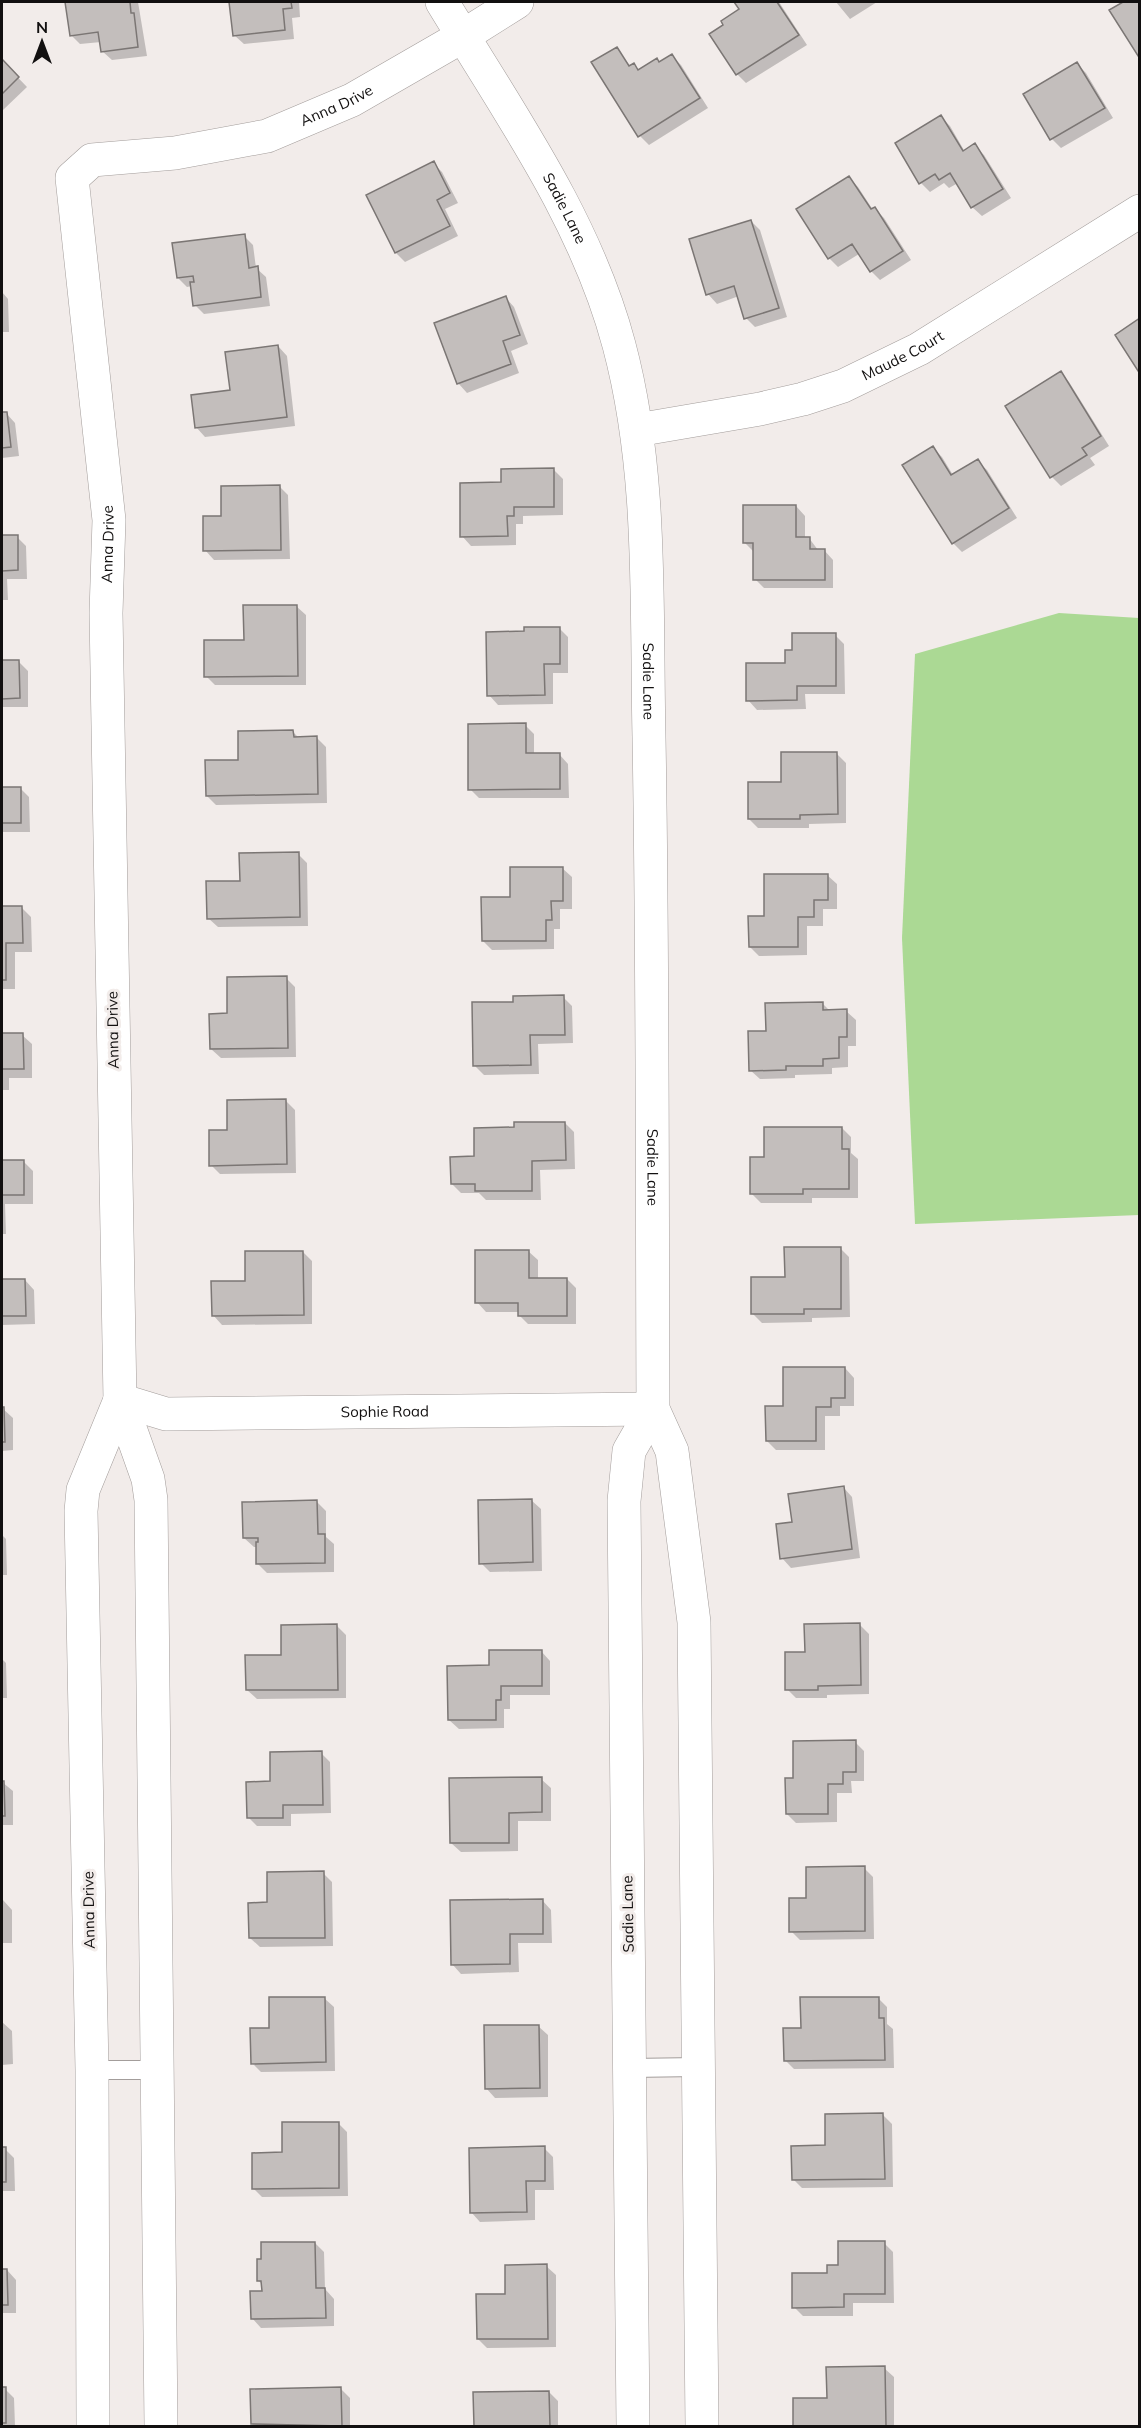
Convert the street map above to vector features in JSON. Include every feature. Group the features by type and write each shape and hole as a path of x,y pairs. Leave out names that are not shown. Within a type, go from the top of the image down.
{"street":[{"name":"Sadie Lane","path":"442,2 544,170 580,240 619,344 637,430 644,505 651,859 653,1408 672,1451 694,1622 702,2427"},
{"name":"Anna Drive","path":"161,2427 151,1500 148,1479 120,1400 106,613 109,519 72,178 92,160 175,153 267,136 352,100 517,2"},
{"name":"Maude Court","path":"637,430 760,409 803,399 843,386 919,349 1140,211"},
{"name":"Anna Drive","path":"93,2427 92,2070 81,1511 83,1490 120,1400"},
{"name":"Sophie Road","path":"120,1400 166,1414 653,1408"},
{"name":"Sadie Lane","path":"633,2427 624,1501 629,1451 653,1408"}],"lane":[{"path":"630,2068 698,2067"},
{"path":"92,2070 158,2070"}],"green space":[{"path":"1059,613 1139,618 1139,1215 915,1224 902,938 915,654"}],"building":[{"path":"65,2 130,2 131,13 134,13 138,47 101,52 98,32 70,36"},
{"path":"229,2 291,2 292,8 283,9 285,30 233,36"},
{"path":"734,2 777,2 799,35 736,75 709,34 723,25 721,21 739,9"},
{"path":"1123,2 1140,2 1140,59 1109,10"},
{"path":"617,47 629,66 634,63 638,70 657,58 659,62 672,54 700,98 638,137 591,62"},
{"path":"2,59 19,77 2,94"},
{"path":"1077,62 1105,108 1050,140 1023,94"},
{"path":"941,115 963,151 975,143 1003,189 971,208 950,173 939,180 935,174 919,184 895,143"},
{"path":"434,161 450,193 437,200 450,226 395,253 366,195"},
{"path":"849,176 871,209 875,207 903,251 870,272 852,244 828,259 796,209"},
{"path":"751,220 779,308 744,319 734,286 706,295 689,239"},
{"path":"245,234 249,268 258,266 261,297 193,306 190,282 194,282 193,276 177,278 172,243"},
{"path":"506,296 520,335 503,341 511,364 457,384 434,323"},
{"path":"1140,318 1140,374 1115,335"},
{"path":"278,345 287,417 195,428 191,395 230,390 225,352"},
{"path":"1061,371 1101,436 1082,448 1087,455 1050,478 1005,406"},
{"path":"2,412 7,412 11,447 2,448"},
{"path":"933,446 951,475 978,459 1009,508 952,544 902,465"},
{"path":"554,468 554,507 514,507 514,516 507,516 508,536 460,537 460,483 501,482 501,469"},
{"path":"280,485 281,550 203,551 203,516 221,516 221,486"},
{"path":"743,505 796,505 796,537 810,537 810,549 825,549 825,580 753,580 753,543 743,543"},
{"path":"2,535 18,535 18,570 2,571"},
{"path":"243,605 297,605 298,676 204,677 204,640 244,640"},
{"path":"524,627 560,627 560,664 544,664 545,695 487,696 486,632 524,631"},
{"path":"792,633 836,633 836,686 797,686 797,700 746,701 746,663 785,663 785,650 792,650"},
{"path":"2,660 19,660 20,698 2,699"},
{"path":"526,723 526,753 560,753 560,789 468,790 468,724"},
{"path":"293,730 294,737 317,736 318,794 206,796 205,760 238,760 238,731"},
{"path":"781,752 837,752 838,814 800,815 800,819 748,819 748,782 781,782"},
{"path":"2,787 21,787 21,823 2,823"},
{"path":"299,852 300,917 207,919 206,881 240,881 239,853"},
{"path":"510,867 563,867 563,901 551,901 552,920 546,920 546,941 482,941 481,897 510,897"},
{"path":"764,874 828,874 828,900 814,900 814,917 798,917 798,947 749,947 748,916 764,916"},
{"path":"2,906 22,906 23,943 6,943 6,980 2,980"},
{"path":"287,976 288,1048 210,1049 209,1014 227,1013 227,977"},
{"path":"564,995 565,1035 530,1035 531,1065 473,1066 472,1002 513,1002 513,996"},
{"path":"823,1002 823,1010 847,1009 847,1037 839,1037 839,1058 823,1059 823,1066 786,1066 786,1070 749,1071 748,1031 766,1031 765,1003"},
{"path":"2,1033 23,1033 24,1069 2,1069"},
{"path":"286,1099 287,1164 209,1166 209,1130 227,1130 227,1100"},
{"path":"514,1122 565,1122 566,1160 532,1161 532,1191 475,1191 475,1184 451,1184 450,1157 474,1156 474,1128 514,1127"},
{"path":"764,1127 842,1127 842,1149 849,1149 849,1189 803,1189 803,1194 750,1194 750,1157 764,1157"},
{"path":"2,1160 24,1160 24,1195 2,1195"},
{"path":"784,1247 841,1247 841,1309 804,1309 804,1314 751,1314 751,1277 785,1277"},
{"path":"475,1250 529,1250 529,1278 567,1278 567,1316 518,1316 518,1303 475,1303"},
{"path":"245,1251 303,1251 304,1315 212,1316 211,1281 245,1281"},
{"path":"2,1279 25,1279 26,1316 2,1316"},
{"path":"783,1367 845,1367 845,1398 831,1398 831,1407 816,1407 816,1441 766,1441 765,1406 783,1406"},
{"path":"2,1407 4,1407 5,1442 2,1442"},
{"path":"844,1486 852,1549 780,1559 776,1524 792,1522 788,1494"},
{"path":"532,1499 533,1562 479,1564 478,1500"},
{"path":"317,1500 318,1534 325,1534 325,1563 256,1564 258,1538 243,1538 242,1502"},
{"path":"860,1623 861,1685 818,1686 818,1690 785,1690 785,1652 805,1652 804,1624"},
{"path":"337,1624 338,1690 246,1690 245,1655 281,1655 281,1625"},
{"path":"489,1650 542,1650 542,1686 501,1686 501,1700 496,1700 496,1720 448,1720 447,1666 489,1665"},
{"path":"856,1740 856,1772 843,1772 843,1784 828,1784 828,1814 786,1814 785,1778 793,1778 793,1741"},
{"path":"322,1751 323,1805 283,1805 283,1818 247,1818 246,1782 270,1781 270,1752"},
{"path":"542,1777 542,1812 509,1813 509,1843 450,1843 449,1778"},
{"path":"2,1781 4,1781 5,1816 2,1816"},
{"path":"865,1866 865,1931 789,1932 789,1898 806,1898 806,1867"},
{"path":"324,1871 325,1938 249,1938 248,1903 267,1902 267,1872"},
{"path":"543,1899 543,1934 510,1934 510,1964 451,1965 450,1900"},
{"path":"269,1997 325,1997 326,2062 251,2064 250,2028 269,2028"},
{"path":"800,1997 879,1997 879,2018 884,2018 885,2060 784,2061 783,2028 801,2028"},
{"path":"484,2025 539,2025 540,2088 485,2089"},
{"path":"883,2113 885,2179 792,2180 791,2146 825,2145 825,2114"},
{"path":"282,2122 339,2122 339,2188 252,2189 252,2153 282,2152"},
{"path":"545,2146 545,2181 526,2181 527,2212 470,2213 469,2148"},
{"path":"2,2147 6,2147 6,2182 2,2182"},
{"path":"838,2241 885,2241 885,2294 844,2294 844,2307 792,2308 792,2273 827,2273 827,2265 838,2265"},
{"path":"261,2242 315,2242 316,2288 325,2288 326,2318 251,2319 250,2291 262,2291 261,2281 257,2281 257,2259 261,2259"},
{"path":"547,2264 548,2339 477,2339 476,2294 505,2294 505,2265"},
{"path":"2,2269 7,2269 8,2305 2,2305"},
{"path":"885,2366 886,2426 793,2426 793,2398 827,2398 826,2367"},
{"path":"2,2387 6,2387 6,2423 2,2423"},
{"path":"341,2387 342,2426 251,2424 250,2389"},
{"path":"549,2391 550,2426 474,2426 473,2392"}]}
